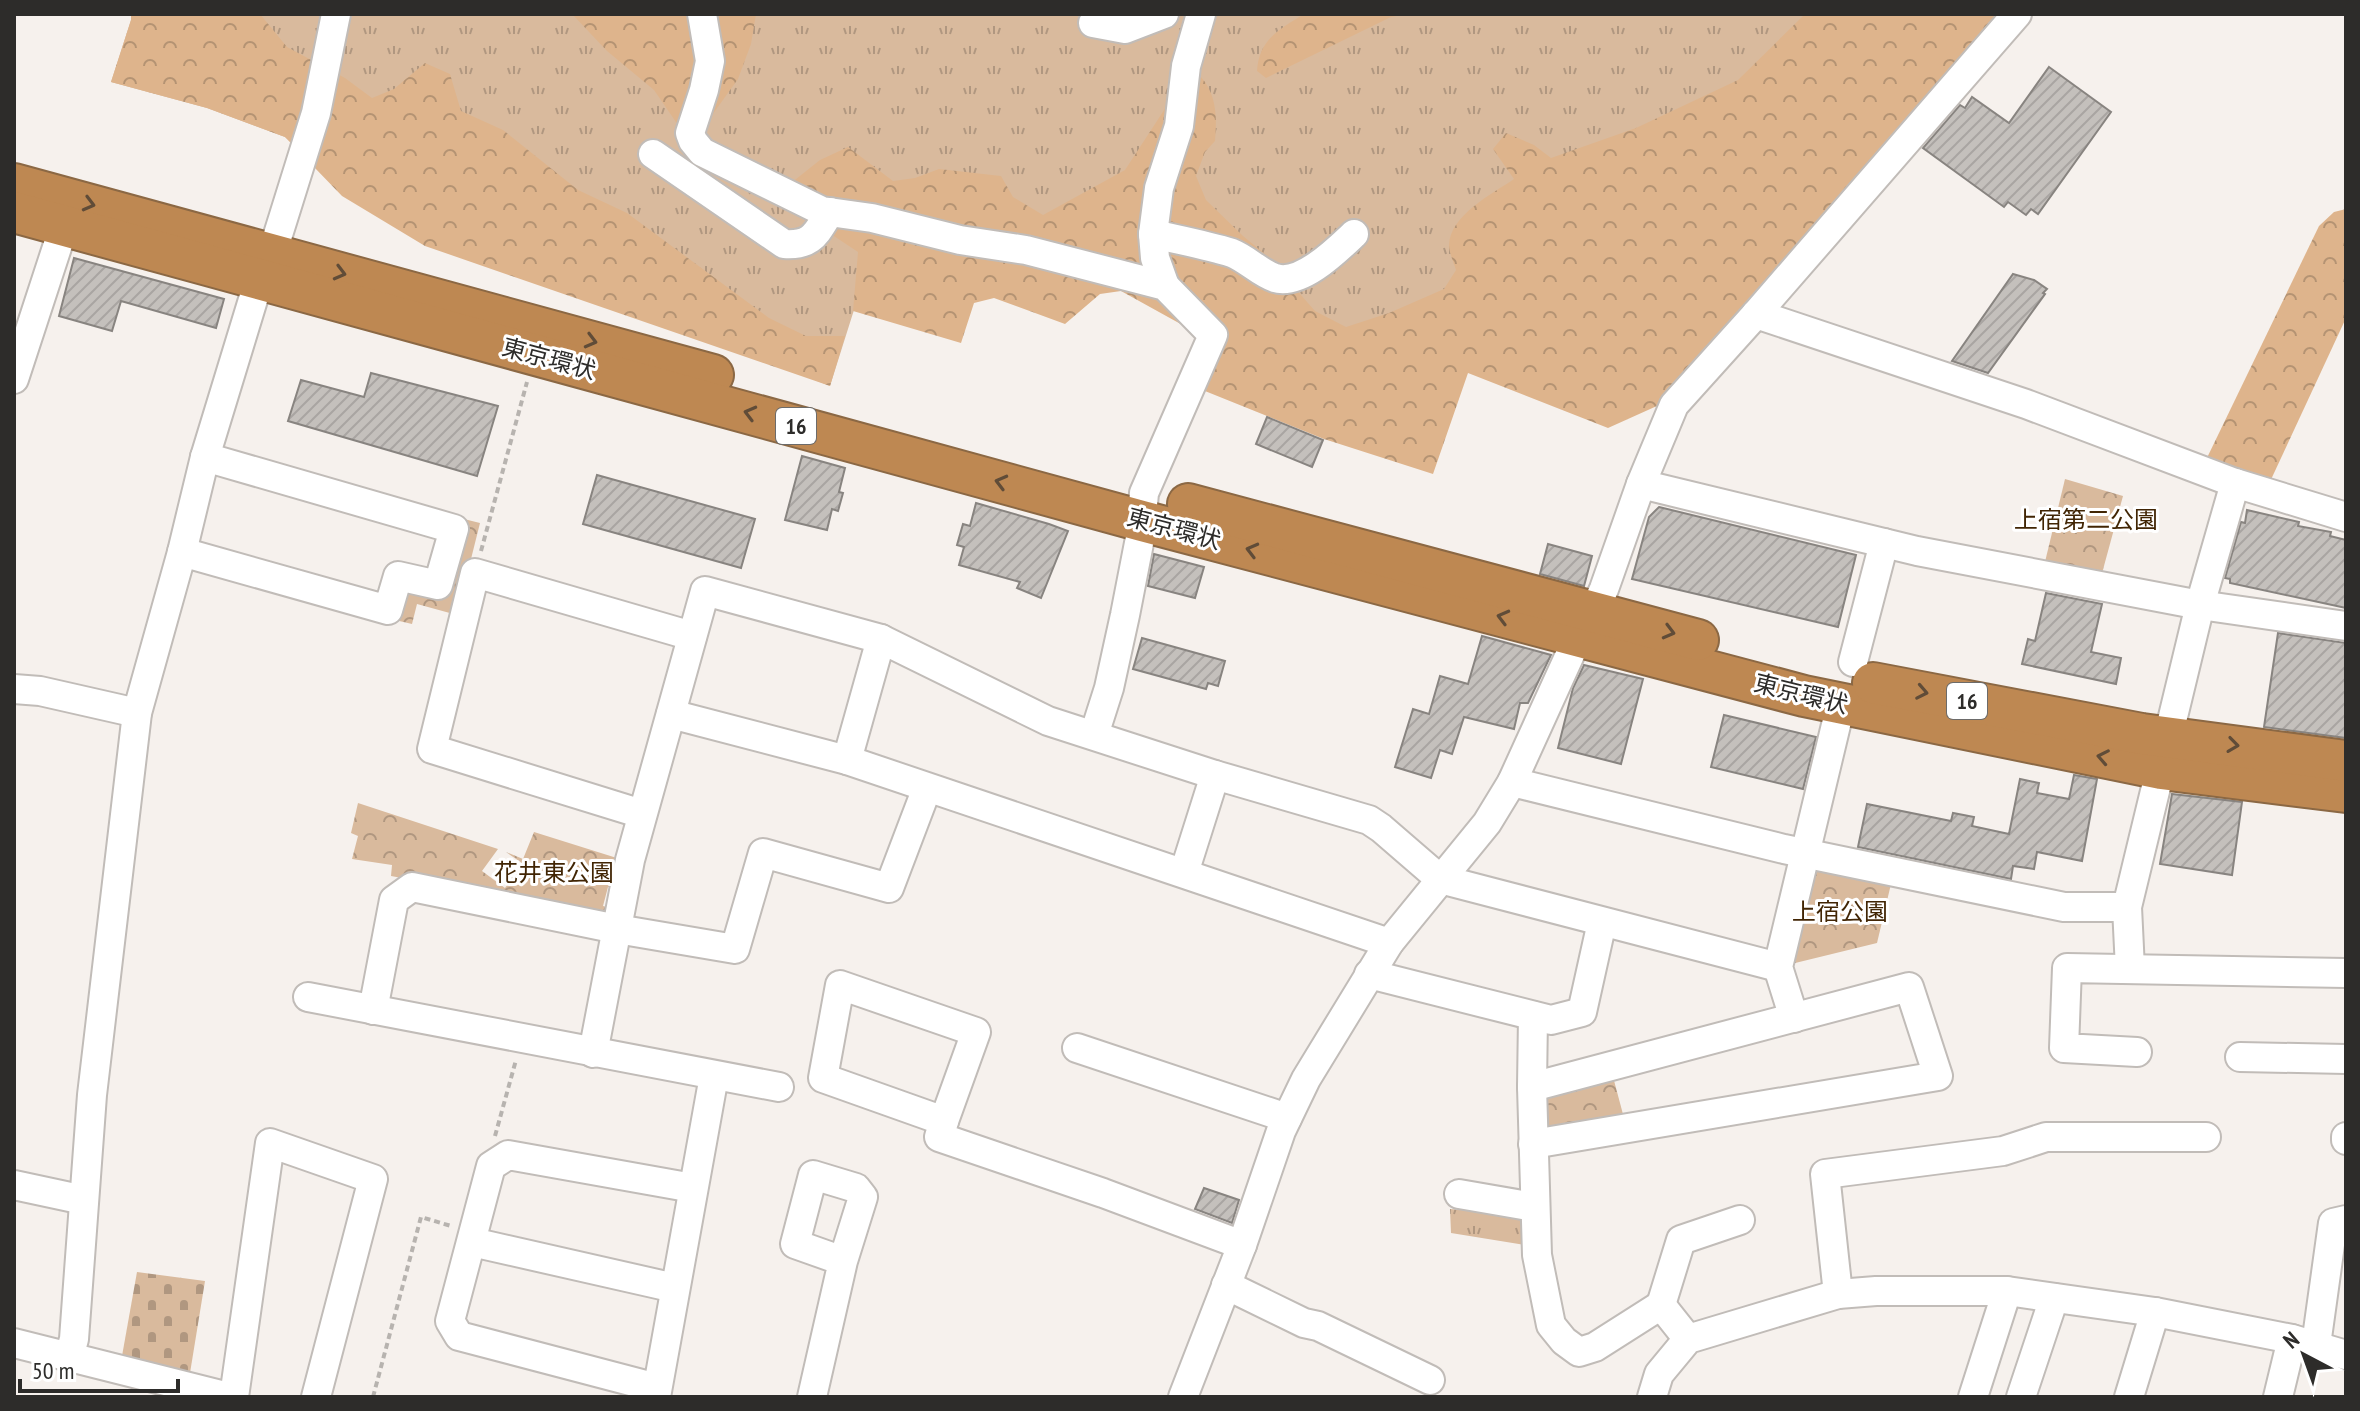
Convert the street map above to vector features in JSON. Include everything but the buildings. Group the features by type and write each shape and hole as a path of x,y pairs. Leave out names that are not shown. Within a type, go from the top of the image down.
{"highway":[{"name":"東京環状","path":"14,184 266,267 1143,507 1586,624 1841,704 2165,753 2346,761"},
{"name":"東京環状","path":"14,212 64,226 266,267"},
{"name":"東京環状","path":"1586,624 1812,671 2346,792"}],"street":[{"path":"69,1357 74,1339 100,1016 137,713 205,457 316,113 336,14"},
{"path":"702,14 710,61"},
{"path":"721,14 719,41 710,61 690,133 702,152 822,211 872,218 960,240 1026,250 1165,286"},
{"path":"1093,23 1125,29 1164,14"},
{"path":"1094,735 1109,688 1143,507 1213,335 1165,286 1155,258 1153,234 1159,188 1179,126 1186,66 1201,14"},
{"path":"1183,1397 1242,1245 1281,1131 1306,1079 1389,943 1487,823 1512,782 1586,624 1674,405 2017,14"},
{"path":"653,154 784,244 800,245 812,237 830,212"},
{"path":"14,379 20,339 64,226"},
{"path":"1153,234 1235,254 1275,278 1286,279 1305,273 1354,234"},
{"path":"1756,314 2026,404 2235,483 2346,517"},
{"path":"182,552 388,610 398,576 438,585 454,529 205,457"},
{"path":"2130,969 2127,907 2200,605 2235,483"},
{"path":"1641,484 1884,543 2200,605 2346,626"},
{"path":"1853,662 1884,543"},
{"path":"642,814 432,749 475,573 692,636"},
{"path":"593,1053 627,872 705,591 881,639 1048,721 1369,820 1440,879 1778,967"},
{"path":"847,760 881,639"},
{"path":"14,689 40,691 137,713"},
{"path":"1794,1018 1778,967 1841,704"},
{"path":"671,714 847,760 1389,943"},
{"path":"1184,873 1215,775"},
{"path":"1512,782 1806,854 2064,907 2127,907"},
{"path":"373,1010 394,900 412,887 617,929 735,949 763,853 889,888 927,788"},
{"path":"1369,974 1551,1020 1582,1012 1602,922"},
{"path":"2137,1052 2064,1048 2067,968 2346,973"},
{"path":"944,1121 823,1078 840,985 976,1032 939,1137 1242,1245"},
{"path":"1532,1087 1909,987 1938,1076 1533,1144"},
{"path":"308,997 779,1087"},
{"path":"1533,1016 1537,1255 1551,1325 1564,1341 1579,1352 1595,1347 1661,1305 1681,1240 1740,1220"},
{"path":"1077,1048 1287,1118"},
{"path":"2240,1057 2346,1059"},
{"path":"693,1188 508,1155 491,1166 450,1321 459,1336 656,1393 714,1076"},
{"path":"1838,1294 1825,1174 2003,1151 2046,1137 2206,1137"},
{"path":"14,1343 232,1397 270,1143 373,1179 316,1397"},
{"path":"14,1185 84,1200"},
{"path":"1459,1194 1534,1207"},
{"path":"2278,1397 2304,1342 2333,1223 2346,1220"},
{"path":"473,1236 675,1288"},
{"path":"812,1397 843,1261"},
{"path":"1226,1285 1430,1380"},
{"path":"1652,1397 1659,1374 1688,1339 1838,1294 1876,1291 2007,1291 2155,1312 2304,1342 2346,1355"},
{"path":"1973,1397 2007,1291"},
{"path":"2021,1397 2054,1298"},
{"path":"1661,1305 1688,1339"},
{"path":"2129,1397 2155,1312"}],"path":[{"path":"475,573 528,378"},
{"path":"479,528 487,530"},
{"path":"491,1166 494,1141 517,1058"},
{"path":"373,1397 421,1217 473,1236"}],"green space":[{"path":"131,14 2004,14 1414,365 1165,292 871,256 830,386 355,197 285,137 207,108 111,82"},
{"path":"131,14 260,14 287,47 345,78 372,98 394,89 425,63 450,74 461,111 503,130 578,190 627,213 769,318 806,336 845,336 830,386 425,246 342,196 285,137 207,108 111,82"},
{"path":"572,14 756,14 751,44 738,79 705,125 680,128 654,90 607,51"},
{"path":"1304,14 1408,14 1391,17 1266,78 1257,71 1266,43 1279,30"},
{"path":"1805,14 2004,14 1668,401 1608,428 1468,373 1433,474 1324,439 1195,387 1215,343 1121,291 1100,294 1065,324 994,298 974,303 961,343 853,311 858,252 784,203 786,187 820,160 848,147 893,181 915,178 939,169 1001,176 1013,197 1043,215 1125,170 1168,104 1201,77 1210,91 1216,115 1215,141 1205,152 1196,176 1206,200 1265,254 1315,311 1346,327 1389,313 1444,289 1456,270 1449,245 1456,224 1474,206 1514,179 1493,149 1506,133 1534,145 1551,158 1636,128 1738,80"},
{"path":"2346,209 2346,318 2268,486 2204,464 2319,226 2334,212"},
{"name":"上宿第二公園","path":"2065,479 2123,496 2101,577 2044,566"},
{"path":"460,518 480,523 457,615 417,604 412,624 395,620 402,590 442,593"},
{"name":"花井東公園","path":"358,803 498,849 482,871 505,888 522,863 506,852 523,859 534,832 620,859 615,888 608,887 603,906 611,908 600,915 391,876 392,865 352,859 358,836 351,833"},
{"name":"上宿公園","path":"1820,869 1891,884 1877,943 1787,965 1810,876"},
{"path":"1612,1073 1624,1118 1553,1130 1546,1125 1544,1097"},
{"path":"1471,1204 1521,1213 1527,1221 1525,1245 1451,1233 1450,1209 1462,1210"},
{"path":"137,1272 205,1281 190,1373 122,1356"}]}
